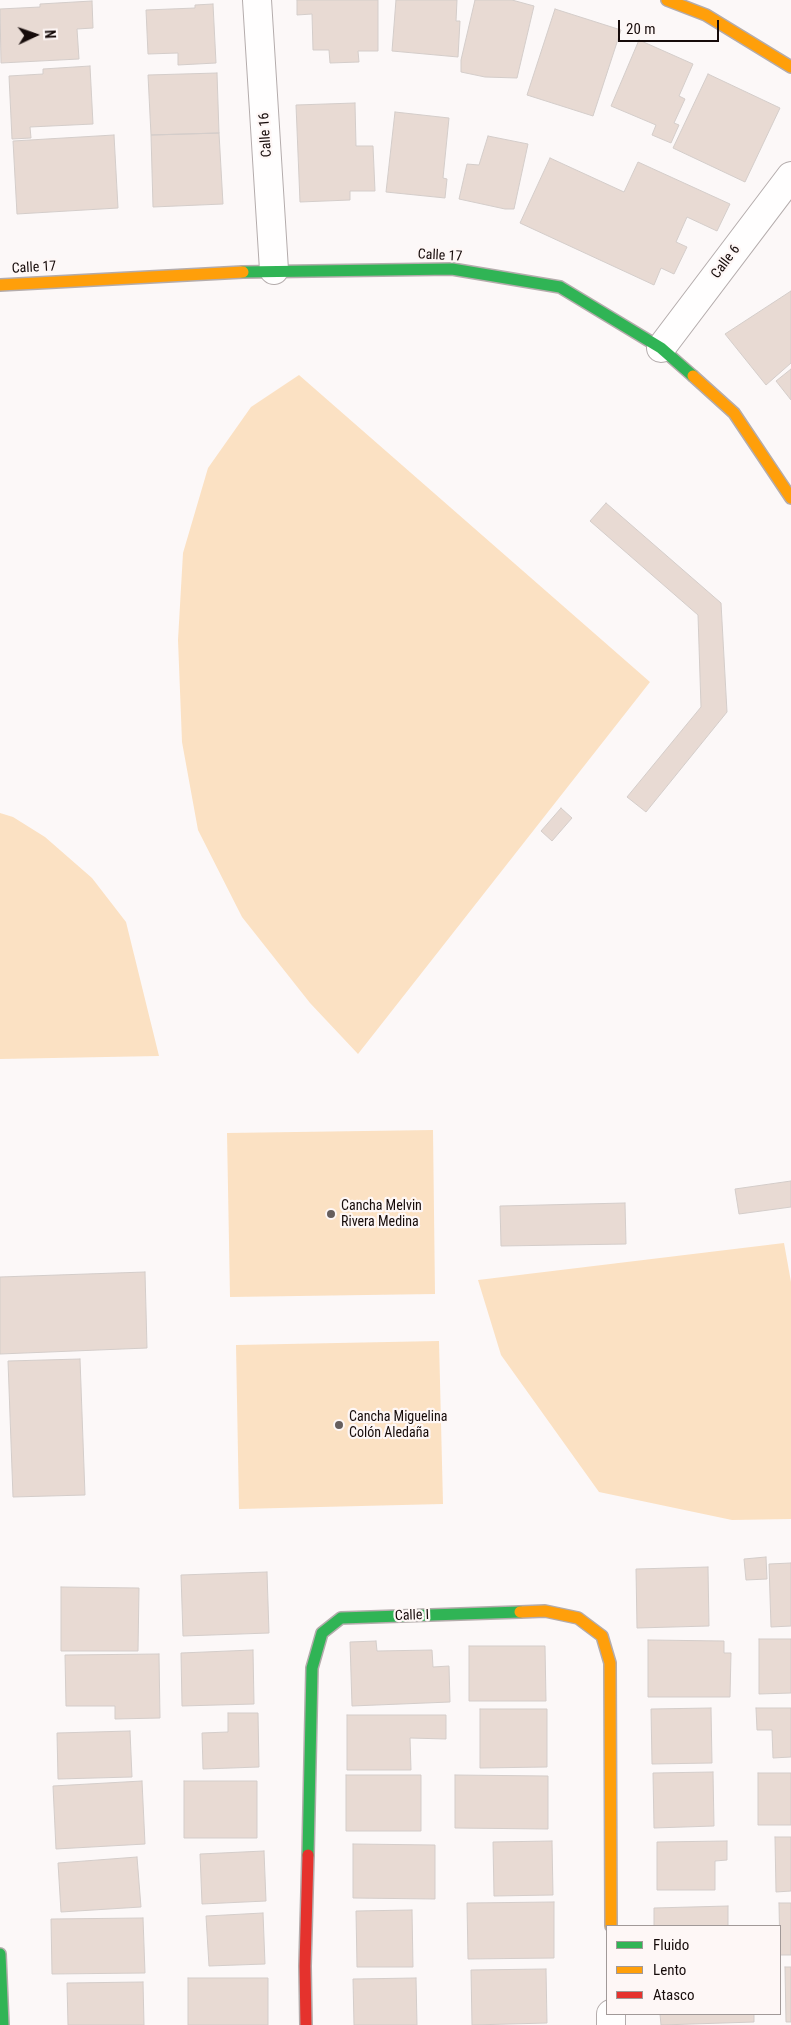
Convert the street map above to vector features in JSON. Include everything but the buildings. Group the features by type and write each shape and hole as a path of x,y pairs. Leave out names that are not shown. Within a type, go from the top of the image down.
{"street":[{"name":"Calle 16","path":"257,0 274,270"},
{"path":"667,0 706,15 791,67"},
{"name":"Calle 6","path":"661,348 791,176"},
{"name":"Calle 17","path":"0,285 274,270 452,269 560,287 661,348 734,412 791,498"},
{"name":"Calle I","path":"306,2025 305,1966 312,1668 322,1633 341,1618 545,1611 578,1618 602,1636 610,1663 611,1925"},
{"path":"0,1954 3,2025"}],"shaded area":[{"path":"299,375 650,682 358,1054 310,1003 242,917 198,830 182,742 178,640 183,553 208,468 251,407"},
{"path":"0,813 13,817 45,837 92,878 126,922 159,1056 0,1059"},
{"name":"Cancha Melvin Rivera Medina","path":"433,1130 435,1294 230,1297 227,1133"},
{"path":"784,1243 791,1282 791,1519 732,1520 599,1492 501,1355 478,1280"},
{"name":"Cancha Miguelina Colón Aledaña","path":"439,1341 443,1504 239,1509 236,1345"}],"traffic: fast":[{"path":"243,272 452,269 560,287 661,348 693,376"},
{"path":"308,1855 312,1668 322,1633 341,1618 520,1612"},
{"path":"0,1954 3,2025"}],"traffic: slow":[{"path":"667,0 706,15 791,67"},
{"path":"0,285 243,272"},
{"path":"693,376 734,413 791,498"},
{"path":"520,1612 545,1611 578,1618 602,1636 610,1663 611,1925"}],"traffic: jam":[{"path":"306,2025 305,1966 308,1855"}],"place":[{"name":"Cancha Melvin Rivera Medina","path":"331,1214"},
{"name":"Cancha Miguelina Colón Aledaña","path":"339,1425"}]}
